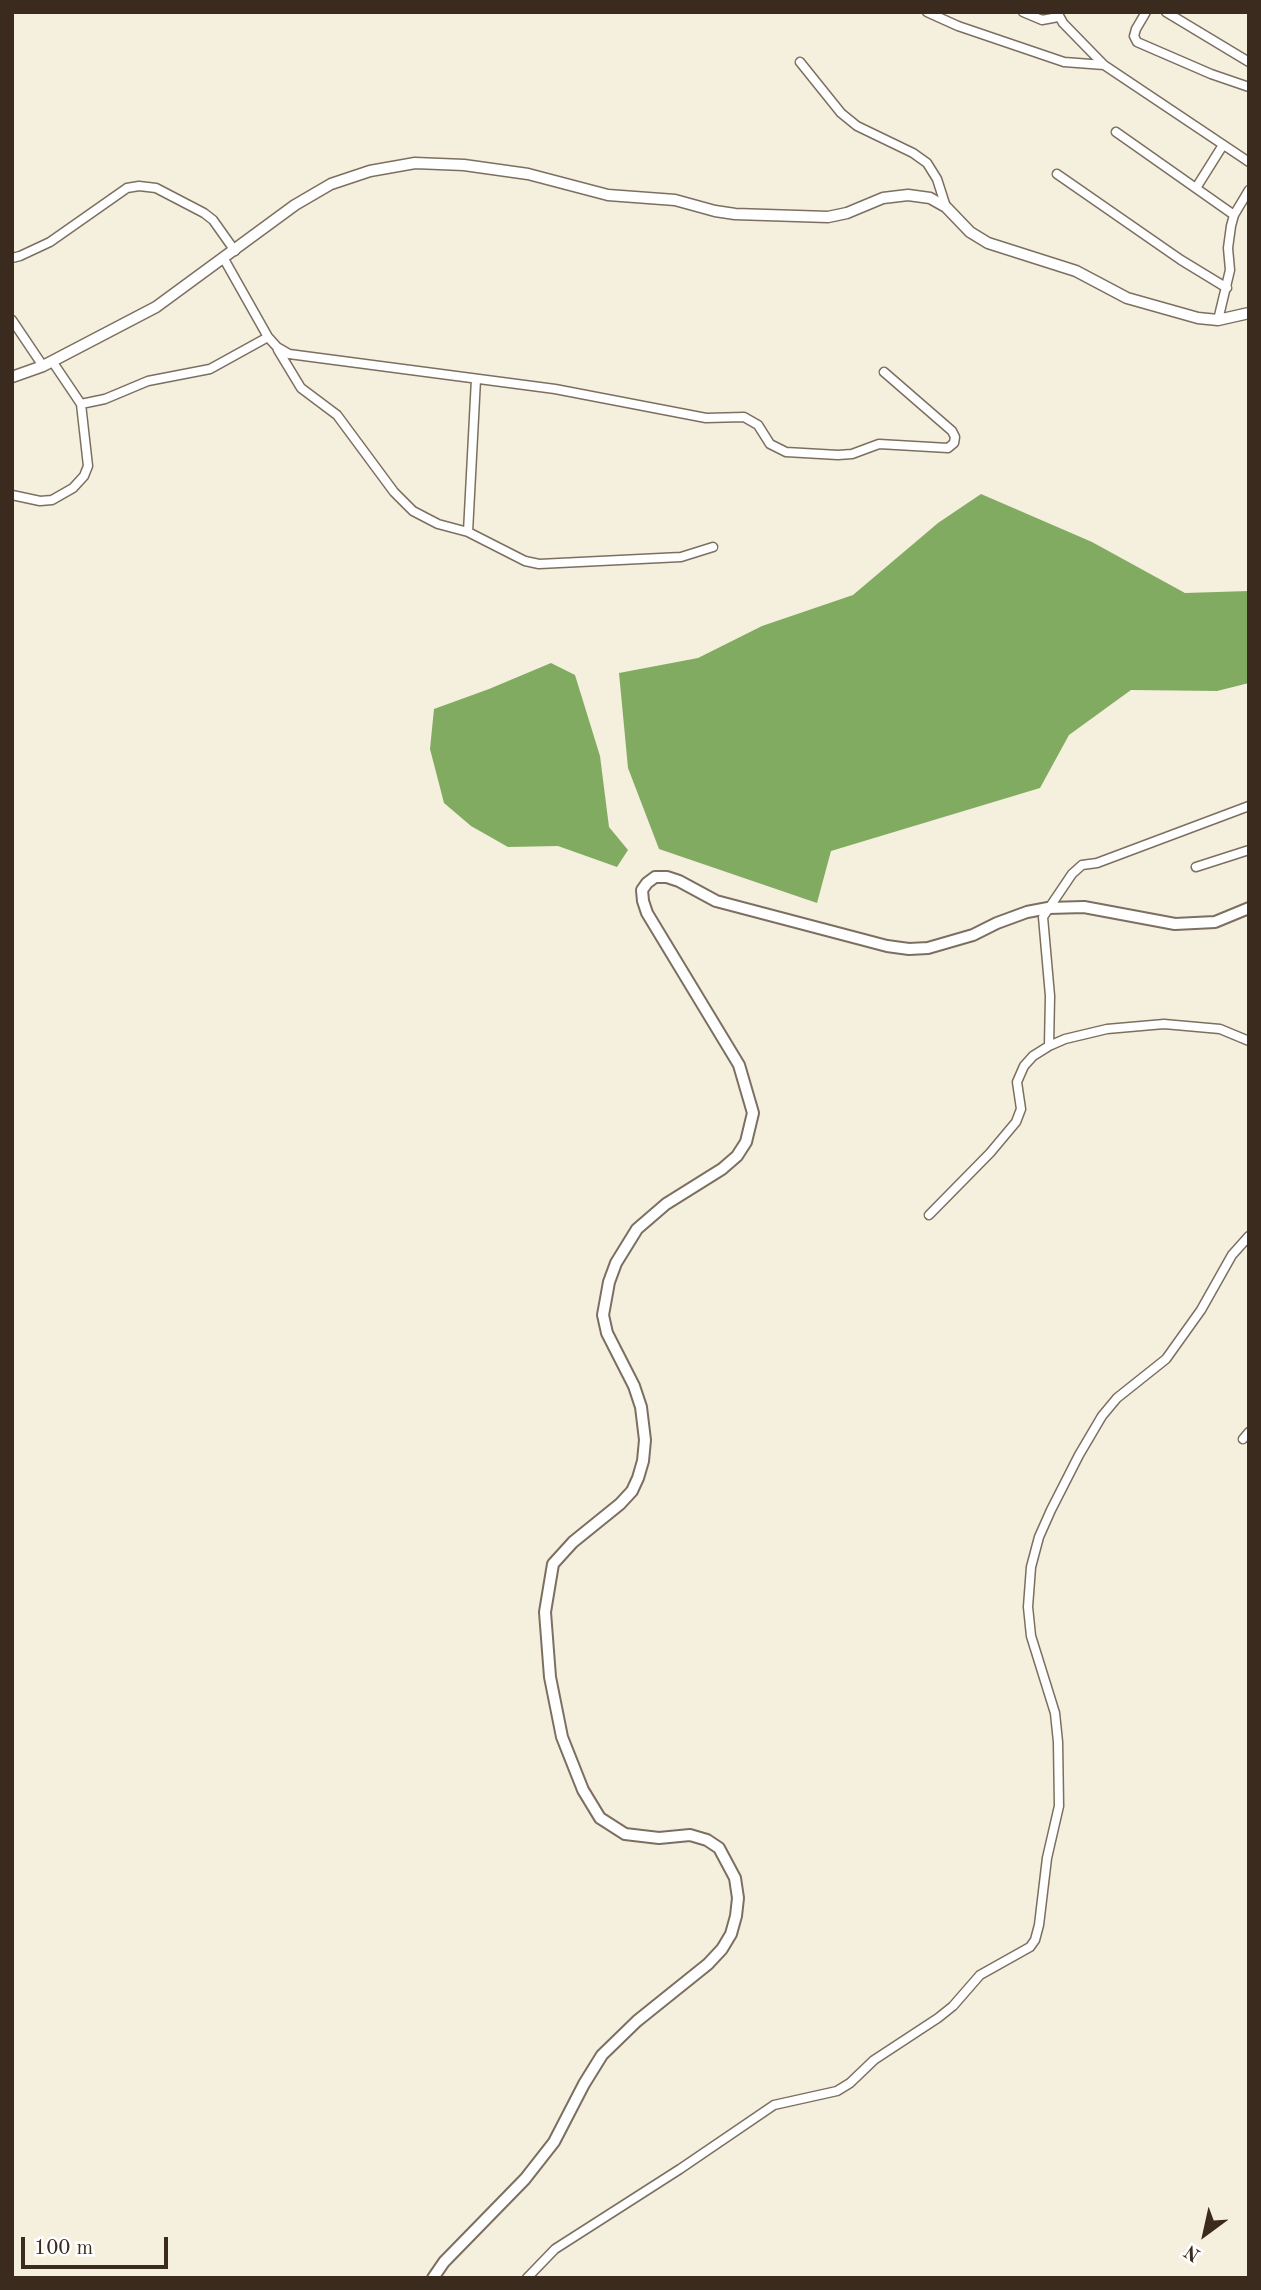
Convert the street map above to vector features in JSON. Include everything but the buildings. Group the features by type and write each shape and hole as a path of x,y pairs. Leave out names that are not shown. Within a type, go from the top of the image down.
{"main road":[{"path":"433,2278 444,2262 525,2179 554,2143 601,2055 722,1950 731,1934 736,1916 738,1898 735,1878 719,1848 707,1840 690,1835 659,1838 625,1834 600,1818 583,1790 562,1737 550,1677 545,1612 553,1564 573,1542 632,1491 643,1461 645,1440 641,1407 634,1386 607,1333 603,1315 616,1262 637,1229 666,1204 722,1169 737,1156 746,1142 753,1113 739,1065 647,913 642,890 655,877 667,877 716,901 887,946 909,949 928,948 973,935 1007,919 1048,908 1084,907 1175,924 1215,922 1249,908"}],"street":[{"path":"927,12 958,26 1064,62 1104,65"},
{"path":"1023,12 1042,20 1057,15 1104,65 1249,162"},
{"path":"1146,12 1134,36 1138,42 1211,74 1249,87"},
{"path":"1166,12 1249,62"},
{"path":"800,62 841,113 858,126 913,153 927,163 937,179 946,207"},
{"path":"1116,132 1234,215"},
{"path":"1196,188 1223,145"},
{"path":"12,377 48,363 156,307 295,205 331,184 370,171 415,163 464,164 528,174 608,195 675,200 735,214 828,217 847,213 883,198 908,195 930,198 946,207 970,232 988,243 1076,271 1127,298 1198,318 1218,320 1249,313"},
{"path":"1058,174 1181,260 1227,288"},
{"path":"12,258 50,242 127,188 139,186 156,188 204,213 213,220 235,251"},
{"path":"1218,320 1230,270 1228,248 1234,215 1249,190"},
{"path":"224,259 268,337 277,347 301,388 337,415 374,467 413,511 438,524 468,532 525,561 540,564 681,557 713,547"},
{"path":"12,320 82,404 88,466 84,476 73,488 52,500 40,501 12,495"},
{"path":"82,404 105,399 148,381 209,369 268,337"},
{"path":"277,347 289,354 555,389 706,418 744,417 758,425 770,444 786,452 838,455 852,454 879,444 948,448 954,443 952,431 884,372"},
{"path":"468,532 476,379"},
{"path":"1049,1046 1050,996 1042,923 1048,908 1072,874 1082,865 1097,863 1249,806"},
{"path":"1196,867 1249,850"},
{"path":"929,1215 990,1153 1016,1122 1021,1109 1017,1082 1024,1066 1033,1056 1049,1046 1065,1039 1107,1029 1164,1024 1220,1030 1249,1041"},
{"path":"527,2278 555,2249 774,2105 837,2091 844,2087 873,2060 953,2006 981,1975 1030,1947 1035,1940 1046,1858 1059,1806 1055,1713 1031,1636 1028,1607 1031,1567 1039,1536 1079,1455 1102,1416 1117,1398 1166,1359 1200,1310 1232,1255 1249,1236"}],"green space":[{"path":"981,494 1092,542 1185,593 1249,591 1249,683 1217,691 1131,690 1069,735 1040,788 831,851 817,903 659,849 628,768 619,673 698,658 762,626 853,595 938,523"},
{"path":"551,663 575,675 600,756 609,827 628,850 617,867 558,846 508,847 471,826 444,803 430,749 434,709"}]}
